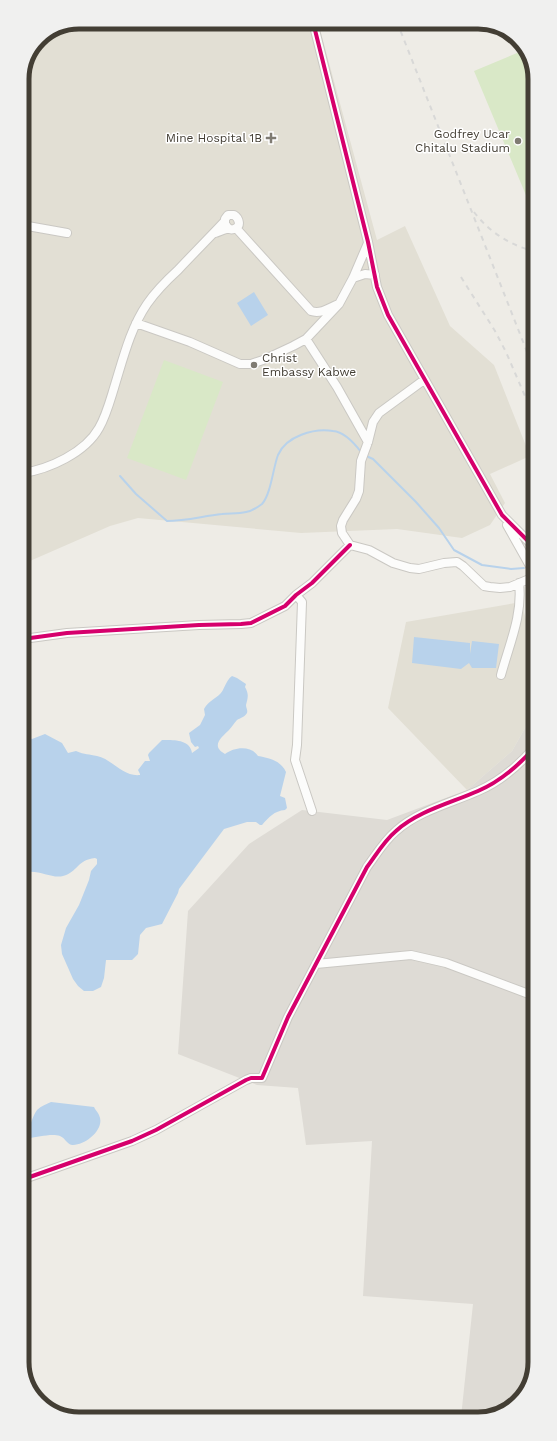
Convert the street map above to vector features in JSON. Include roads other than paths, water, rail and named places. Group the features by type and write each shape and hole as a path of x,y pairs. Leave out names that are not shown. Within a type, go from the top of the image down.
{"street":[{"path":"315,29 368,242 377,288 388,315 528,562"},
{"path":"29,226 67,233"},
{"path":"29,472 60,462 87,443 99,428 107,409 136,323 148,303 166,281 214,233 230,226 311,311 323,311 339,304"},
{"path":"136,323 190,342 240,364 246,365 263,360 306,339 339,304 353,278 368,242"},
{"path":"353,278 365,274 375,275"},
{"path":"306,339 337,387 367,445"},
{"path":"424,380 379,413 373,422 361,461 359,491 340,526 342,533 350,545 369,550 393,563 410,568 419,569 457,562 484,586 500,588 528,579"},
{"path":"502,515 528,541"},
{"path":"29,637 67,633 251,623 285,606 296,595 312,583 350,545"},
{"path":"501,675 520,607 519,583"},
{"path":"296,595 302,602 297,745 295,760 312,812"},
{"path":"29,1177 132,1141 156,1130 246,1080 251,1078 262,1078 288,1017 367,867 380,849 396,831 430,811 480,790 513,768 528,754"},
{"path":"316,964 411,955 446,963 528,994"}],"water":[{"path":"254,292 268,315 251,326 237,303"},
{"path":"414,637 470,643 470,654 472,641 499,644 496,668 472,668 469,663 461,669 412,663"},
{"path":"232,676 246,684 245,687 248,696 246,705 247,713 245,716 237,720 221,739 218,748 225,754 242,748 251,750 258,756 271,759 281,765 286,772 280,796 285,798 287,808 272,815 262,825 256,822 247,822 224,829 179,889 162,924 146,928 140,935 138,954 132,960 106,960 104,978 101,987 93,991 84,991 73,979 62,954 61,945 66,928 79,905 91,871 97,864 97,859 89,859 72,872 58,877 29,872 29,738 32,739 45,734 62,743 68,753 76,751 97,756 123,771 134,775 140,775 138,770 145,761 150,761 148,755 149,753 162,740 176,740 185,743 191,748 192,753 199,748 198,746 195,747 191,742 189,733 200,725 205,715 204,709 221,693"},
{"path":"51,1102 94,1107 99,1114 100,1126 93,1136 77,1145 70,1144 62,1137 57,1135 29,1138 30,1127 35,1113 40,1107"}],"waterway":[{"path":"120,476 136,494 167,521 181,520 222,514 243,513 262,504 270,488 278,455 287,443 301,435 309,432 326,430 337,432 349,439 361,452"},
{"path":"364,455 373,459 416,502 439,528 454,550 482,565 511,569 524,568"}],"railway":[{"path":"400,29 528,354"},
{"path":"474,212 486,226 500,237 528,249"},
{"path":"461,277 495,331 506,352 528,403"}],"place":[{"name":"Mine Hospital 1B","path":"271,138"},
{"name":"Godfrey Ucar Chitalu Stadium","path":"518,141"},
{"name":"Christ Embassy Kabwe","path":"254,365"}]}
